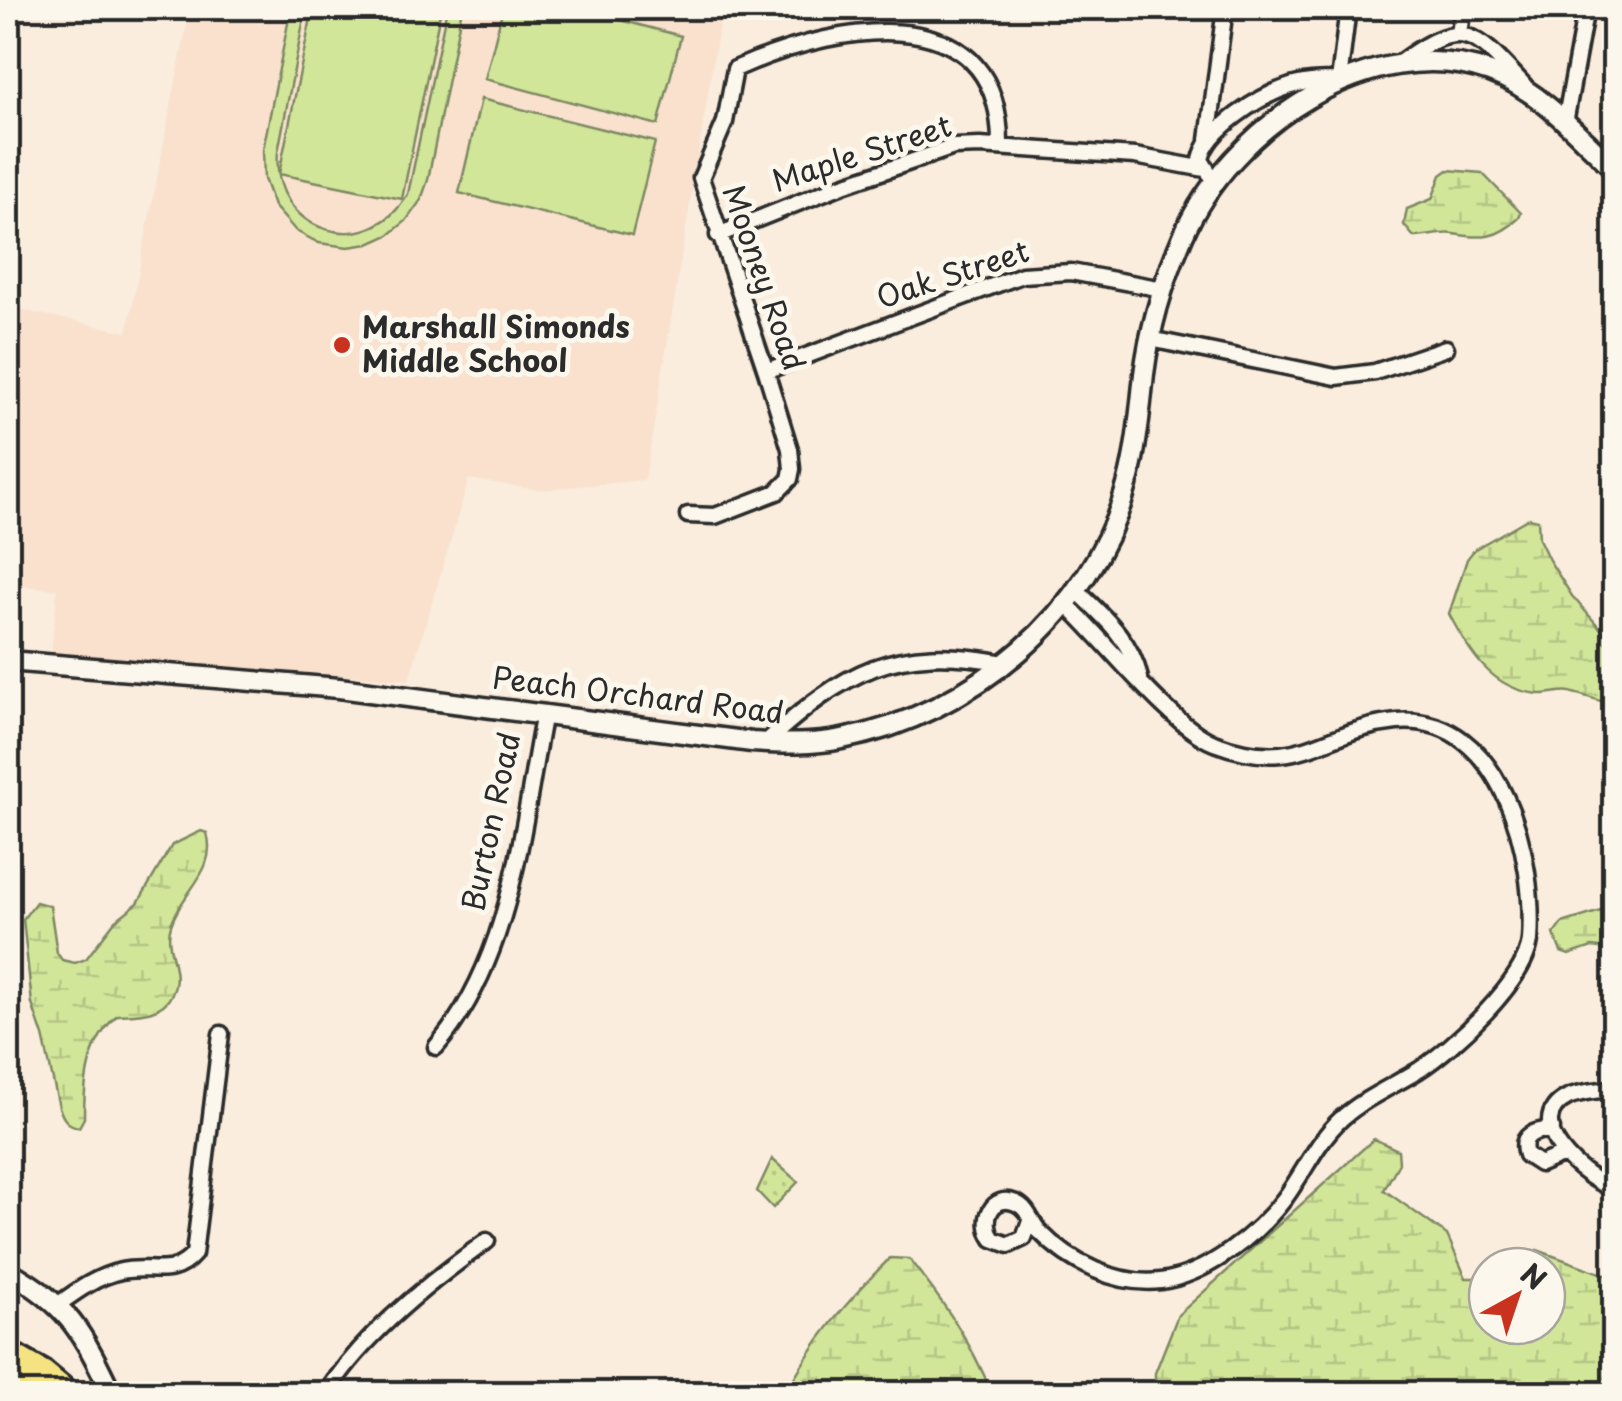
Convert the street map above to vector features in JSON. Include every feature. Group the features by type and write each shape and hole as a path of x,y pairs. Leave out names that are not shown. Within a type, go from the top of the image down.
{"highway":[{"path":"8,1354 38,1384"},
{"path":"8,1363 38,1384 67,1394"},
{"path":"8,1384 38,1384"}],"street":[{"path":"1208,140 1225,8"},
{"path":"1338,81 1348,8"},
{"path":"1459,33 1463,8"},
{"path":"1565,123 1586,8"},
{"name":"Mooney Road","path":"688,515 716,516 783,488 790,479 790,449 701,178 725,122 735,69 804,38 872,16"},
{"name":"Peach Orchard Road","path":"1398,64 1440,36 1459,33 1482,43 1614,168"},
{"path":"978,48 996,92 1000,148"},
{"name":"Peach Orchard Road","path":"1212,175 1201,157 1208,140 1279,90 1338,81 1398,64 1436,63 1500,76 1532,94"},
{"name":"Peach Orchard Road","path":"8,661 339,688 765,743 814,743 867,733 944,701 1004,663 1071,597 1110,532 1128,484 1150,339 1163,289 1212,175 1273,124 1338,81"},
{"name":"Maple Street","path":"718,235 780,209 963,146 1135,156 1212,175"},
{"name":"Oak Street","path":"766,371 1022,274 1070,272 1163,289"},
{"path":"1150,339 1336,377 1375,372 1446,348"},
{"path":"1030,1221 1062,1250 1118,1278 1158,1281 1197,1270 1229,1250 1269,1216 1284,1200 1324,1138 1345,1116 1417,1071 1454,1041 1510,984 1530,945 1526,877 1506,797 1499,779 1466,742 1432,726 1397,722 1290,755 1248,752 1202,737 1140,679 1071,597"},
{"path":"765,743 812,703 877,665 911,657 946,655 1004,663"},
{"name":"Burton Road","path":"436,1048 472,997 505,910 544,713"},
{"path":"59,1304 112,1273 129,1269 173,1270 194,1254 221,1034"},
{"path":"1614,1088 1566,1098 1554,1112 1552,1128 1564,1154 1587,1176 1614,1188"},
{"path":"1552,1128 1528,1134 1524,1144 1526,1155 1540,1164 1564,1154"},
{"path":"326,1394 360,1349 487,1241"},
{"path":"8,1271 59,1304 80,1332 112,1394"},
{"path":"8,1280 32,1286"}],"shaded area":[{"name":"Marshall Simonds Middle School","path":"190,8 722,8 645,480 538,490 469,479 409,680 51,654 57,590 8,584 8,495 18,309 127,332"}],"green space":[{"path":"291,8 306,8 278,152 280,180 289,202 305,219 325,229 347,232 370,228 391,215 408,194 447,8 462,8 421,200 406,221 369,244 348,247 319,243 296,231 274,206 264,179 263,150"},
{"path":"313,8 441,8 402,199 279,174"},
{"path":"503,8 575,8 681,36 658,125 485,79"},
{"path":"481,99 655,142 632,235 459,193"},
{"path":"1448,170 1482,173 1521,213 1519,218 1489,236 1414,237 1404,225 1407,209 1432,199 1441,175"},
{"path":"1529,518 1538,520 1539,539 1572,596 1614,644 1614,706 1570,692 1539,694 1508,685 1474,655 1449,614 1467,559 1475,549"},
{"path":"201,831 207,833 208,859 176,913 169,934 176,977 172,994 155,1010 117,1015 107,1026 90,1062 84,1118 79,1127 71,1125 59,1107 32,1004 23,919 36,902 50,906 57,953 62,960 75,963 86,959 115,921 138,903 172,845"},
{"path":"1614,907 1614,950 1592,947 1569,955 1561,952 1554,934 1562,923"},
{"path":"1374,1139 1398,1150 1399,1163 1384,1190 1447,1235 1467,1278 1467,1346 1567,1346 1567,1261 1614,1278 1614,1393 1155,1393 1155,1373 1178,1315"},
{"path":"772,1159 798,1182 773,1208 757,1191"},
{"path":"890,1258 909,1259 934,1292 965,1339 992,1393 786,1393 832,1322"}],"place":[{"name":"Marshall Simonds Middle School","path":"342,345"}]}
